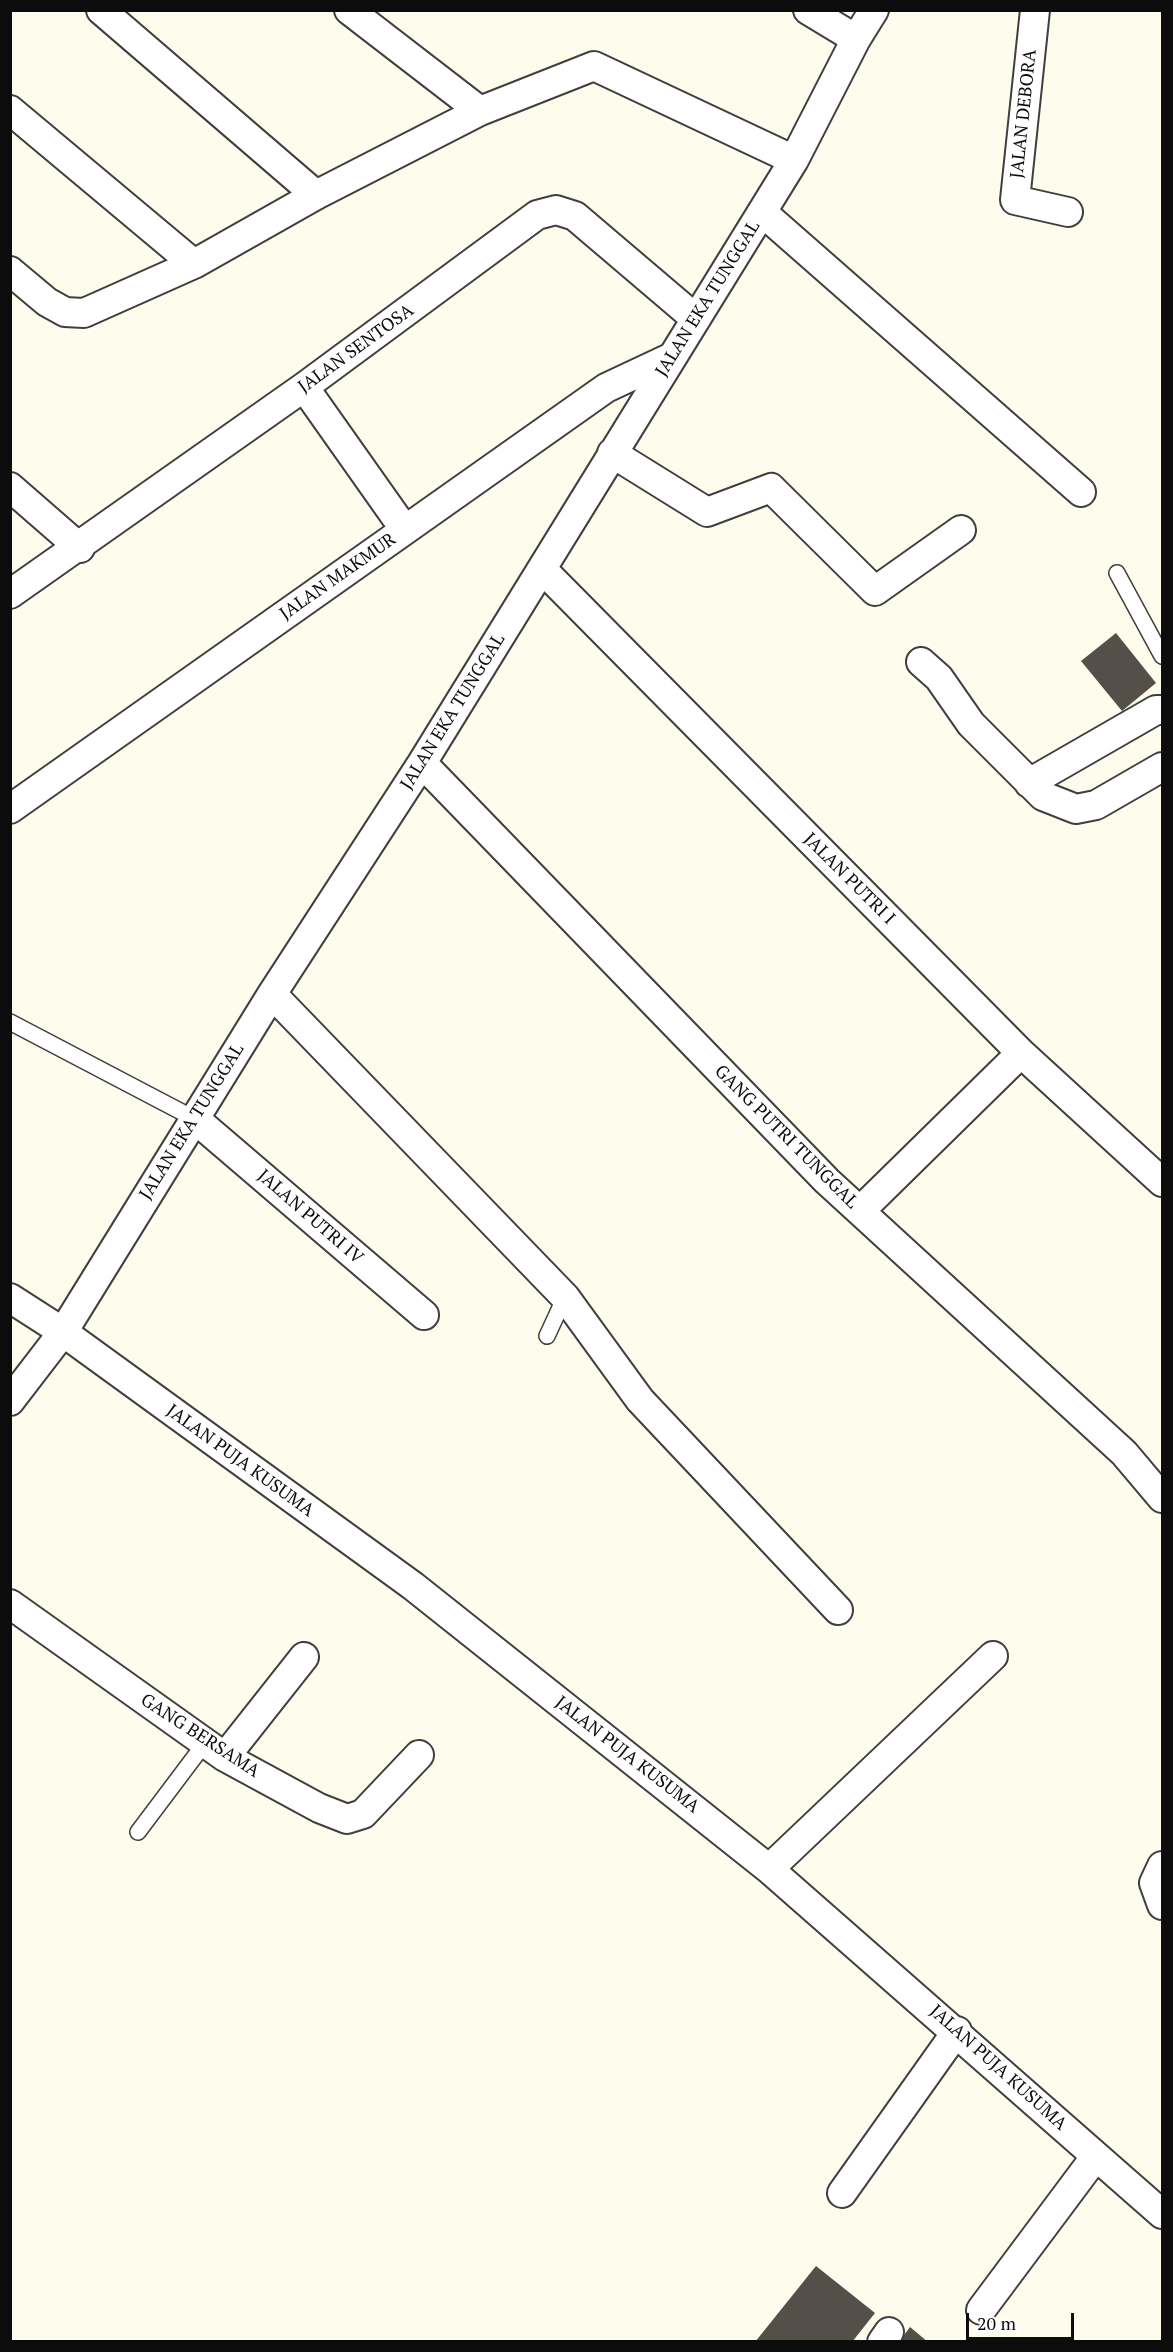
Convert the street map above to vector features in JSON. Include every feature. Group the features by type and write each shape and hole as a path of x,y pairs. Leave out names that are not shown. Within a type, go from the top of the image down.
{"street":[{"path":"101,10 316,195"},
{"path":"349,10 480,111"},
{"path":"808,10 856,39"},
{"name":"JALAN EKA TUNGGAL","path":"10,1401 63,1332 272,994 422,763 794,160 856,39 874,10"},
{"name":"JALAN DEBORA","path":"1035,10 1015,200 1068,212"},
{"path":"10,271 47,302 65,312 84,313 194,264 316,195 480,111 594,66 794,160"},
{"path":"10,110 194,264"},
{"name":"JALAN SENTOSA","path":"10,594 80,548 537,216 556,210 575,216 696,319"},
{"path":"762,212 1081,492"},
{"name":"JALAN MAKMUR","path":"10,809 606,388 672,357"},
{"path":"304,387 405,530"},
{"path":"612,453 707,512 771,488 875,591 961,530"},
{"path":"10,487 80,548"},
{"name":"JALAN PUTRI I","path":"542,569 1021,1053 1162,1182"},
{"path":"921,663 939,678 971,724 1043,796 1076,809 1096,805 1162,767"},
{"path":"1029,783 1156,710 1162,710"},
{"name":"GANG PUTRI TUNGGAL","path":"422,763 819,1172 1124,1452 1162,1498"},
{"path":"272,994 566,1297 639,1400 838,1610"},
{"path":"860,1210 1021,1053"},
{"name":"JALAN PUTRI IV","path":"195,1119 424,1315"},
{"name":"JALAN PUJA KUSUMA","path":"10,1298 63,1332 413,1586 770,1869 957,2031 1162,2214"},
{"name":"GANG BERSAMA","path":"10,1604 215,1750 319,1808 347,1819 363,1814 419,1755"},
{"path":"770,1869 993,1656"},
{"path":"215,1750 304,1657"},
{"path":"1162,1866 1154,1883 1162,1905"},
{"path":"842,2193 957,2031"},
{"path":"981,2310 1096,2156"}],"lane":[{"path":"1117,573 1162,656"},
{"path":"10,1022 195,1119"},
{"path":"547,1336 566,1297"},
{"path":"138,1832 215,1750"}],"building":[{"path":"1116,633 1156,683 1122,711 1081,661"},
{"path":"816,2266 875,2313 852,2342 755,2342"},
{"path":"910,2327 928,2342 899,2342"}]}
